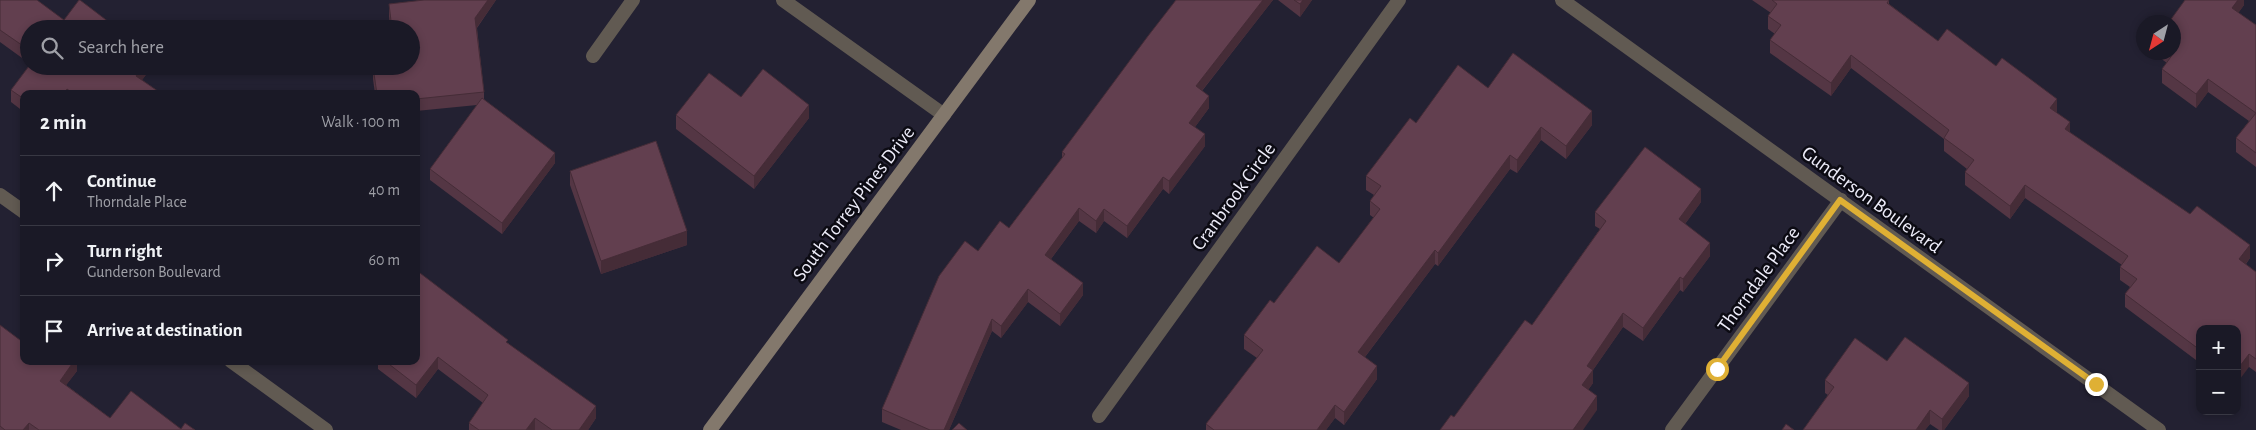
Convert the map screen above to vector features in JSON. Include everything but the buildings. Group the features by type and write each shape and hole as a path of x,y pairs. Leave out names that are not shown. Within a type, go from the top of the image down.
{"main road":[{"name":"South Torrey Pines Drive","path":"710,430 1029,0"}],"street":[{"path":"593,56 633,0"},
{"path":"783,0 944,115"},
{"name":"Cranbrook Circle","path":"1099,416 1399,0"},
{"name":"Gunderson Boulevard","path":"1562,0 2159,430"},
{"path":"0,195 20,209"},
{"name":"Thorndale Place","path":"1672,430 1840,200"},
{"path":"237,365 326,430"}],"route":[{"path":"1717,369 1840,200 2096,384"}]}
